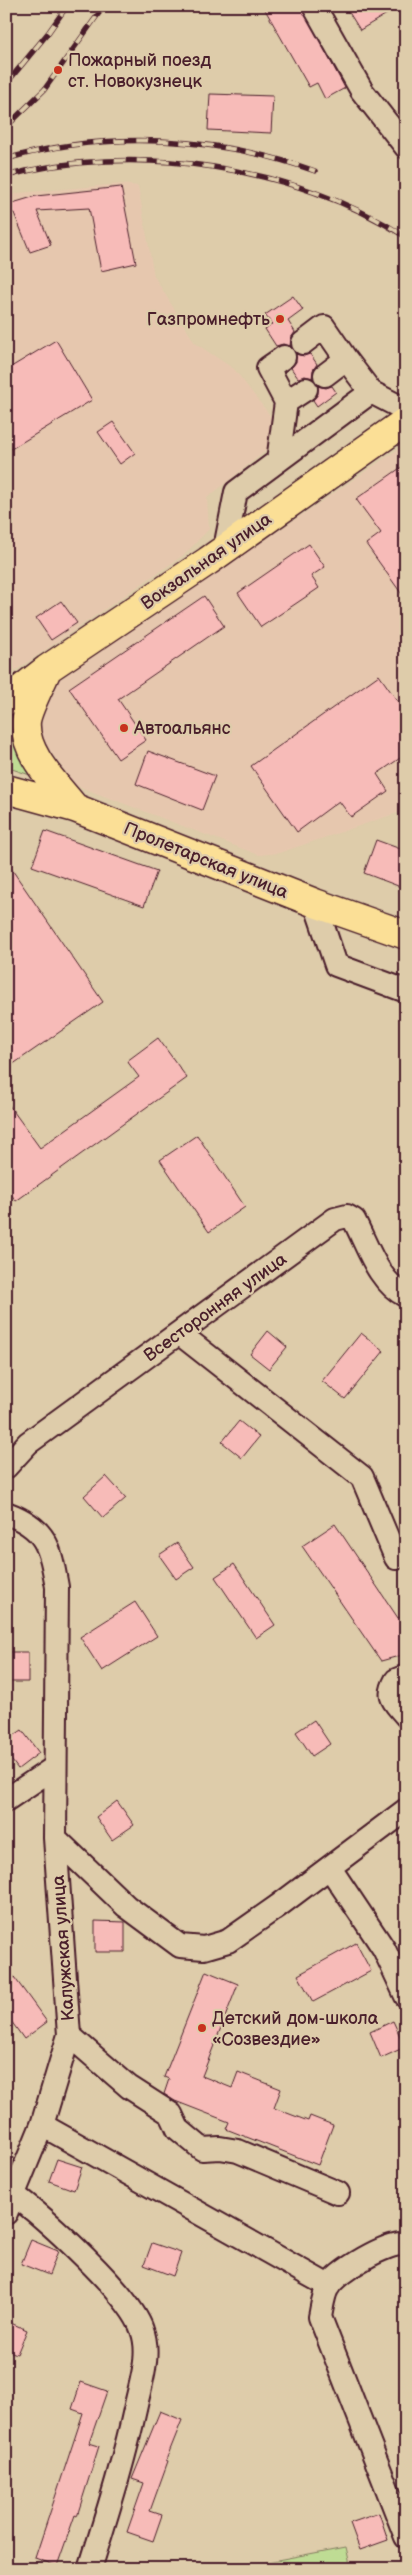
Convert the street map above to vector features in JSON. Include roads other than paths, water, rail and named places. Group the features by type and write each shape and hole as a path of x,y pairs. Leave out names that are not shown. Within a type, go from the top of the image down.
{"main road":[{"name":"Вокзальная улица","path":"6,701 47,669 406,421"},
{"path":"47,669 26,721 30,742 38,761 75,808"},
{"name":"Пролетарская улица","path":"6,789 75,808 315,903 406,935"}],"street":[{"path":"314,6 362,91 406,147"},
{"path":"303,344 324,328 370,392 406,410"},
{"path":"278,461 286,402 268,368 284,357"},
{"path":"325,375 346,359"},
{"path":"286,402 306,389"},
{"path":"224,548 236,492 370,392"},
{"path":"315,903 336,965 406,991"},
{"name":"Всесторонняя улица","path":"6,1467 28,1443 335,1219 347,1216 354,1220 379,1272 398,1292 406,1296"},
{"path":"179,1333 362,1477 396,1558"},
{"name":"Калужская улица","path":"6,1513 25,1520 43,1537 52,1560 57,1587 55,1838 69,2035 42,2125 11,2190"},
{"path":"406,1676 396,1680 390,1691 392,1698 406,1716"},
{"path":"6,1800 55,1767"},
{"path":"55,1838 126,1906 180,1946 204,1948 228,1941 330,1868 406,1810"},
{"path":"330,1868 384,1950 406,1996"},
{"path":"69,2035 129,2087 172,2114 178,2129 202,2149 220,2148 238,2151 338,2193"},
{"path":"42,2125 329,2286"},
{"path":"11,2190 37,2211 128,2303 143,2331 145,2361 122,2469 90,2569"},
{"path":"406,2244 399,2243 374,2253 352,2267 329,2286 320,2317 406,2537"}],"railway":[{"path":"6,84 48,33 67,6"},
{"path":"6,127 44,90 104,6"},
{"path":"6,159 44,150 83,144 161,141 201,144 239,150 278,159 315,171"},
{"path":"6,176 55,166 106,161 159,161 212,167 264,177 315,192 362,212 406,237"}],"place":[{"name":"Пожарный поезд ст. Новокузнецк","path":"58,70"},
{"name":"Газпромнефть","path":"280,319"},
{"name":"Автоальянс","path":"124,728"},
{"name":"Детский дом-школа «Созвездие»","path":"202,2028"}]}
